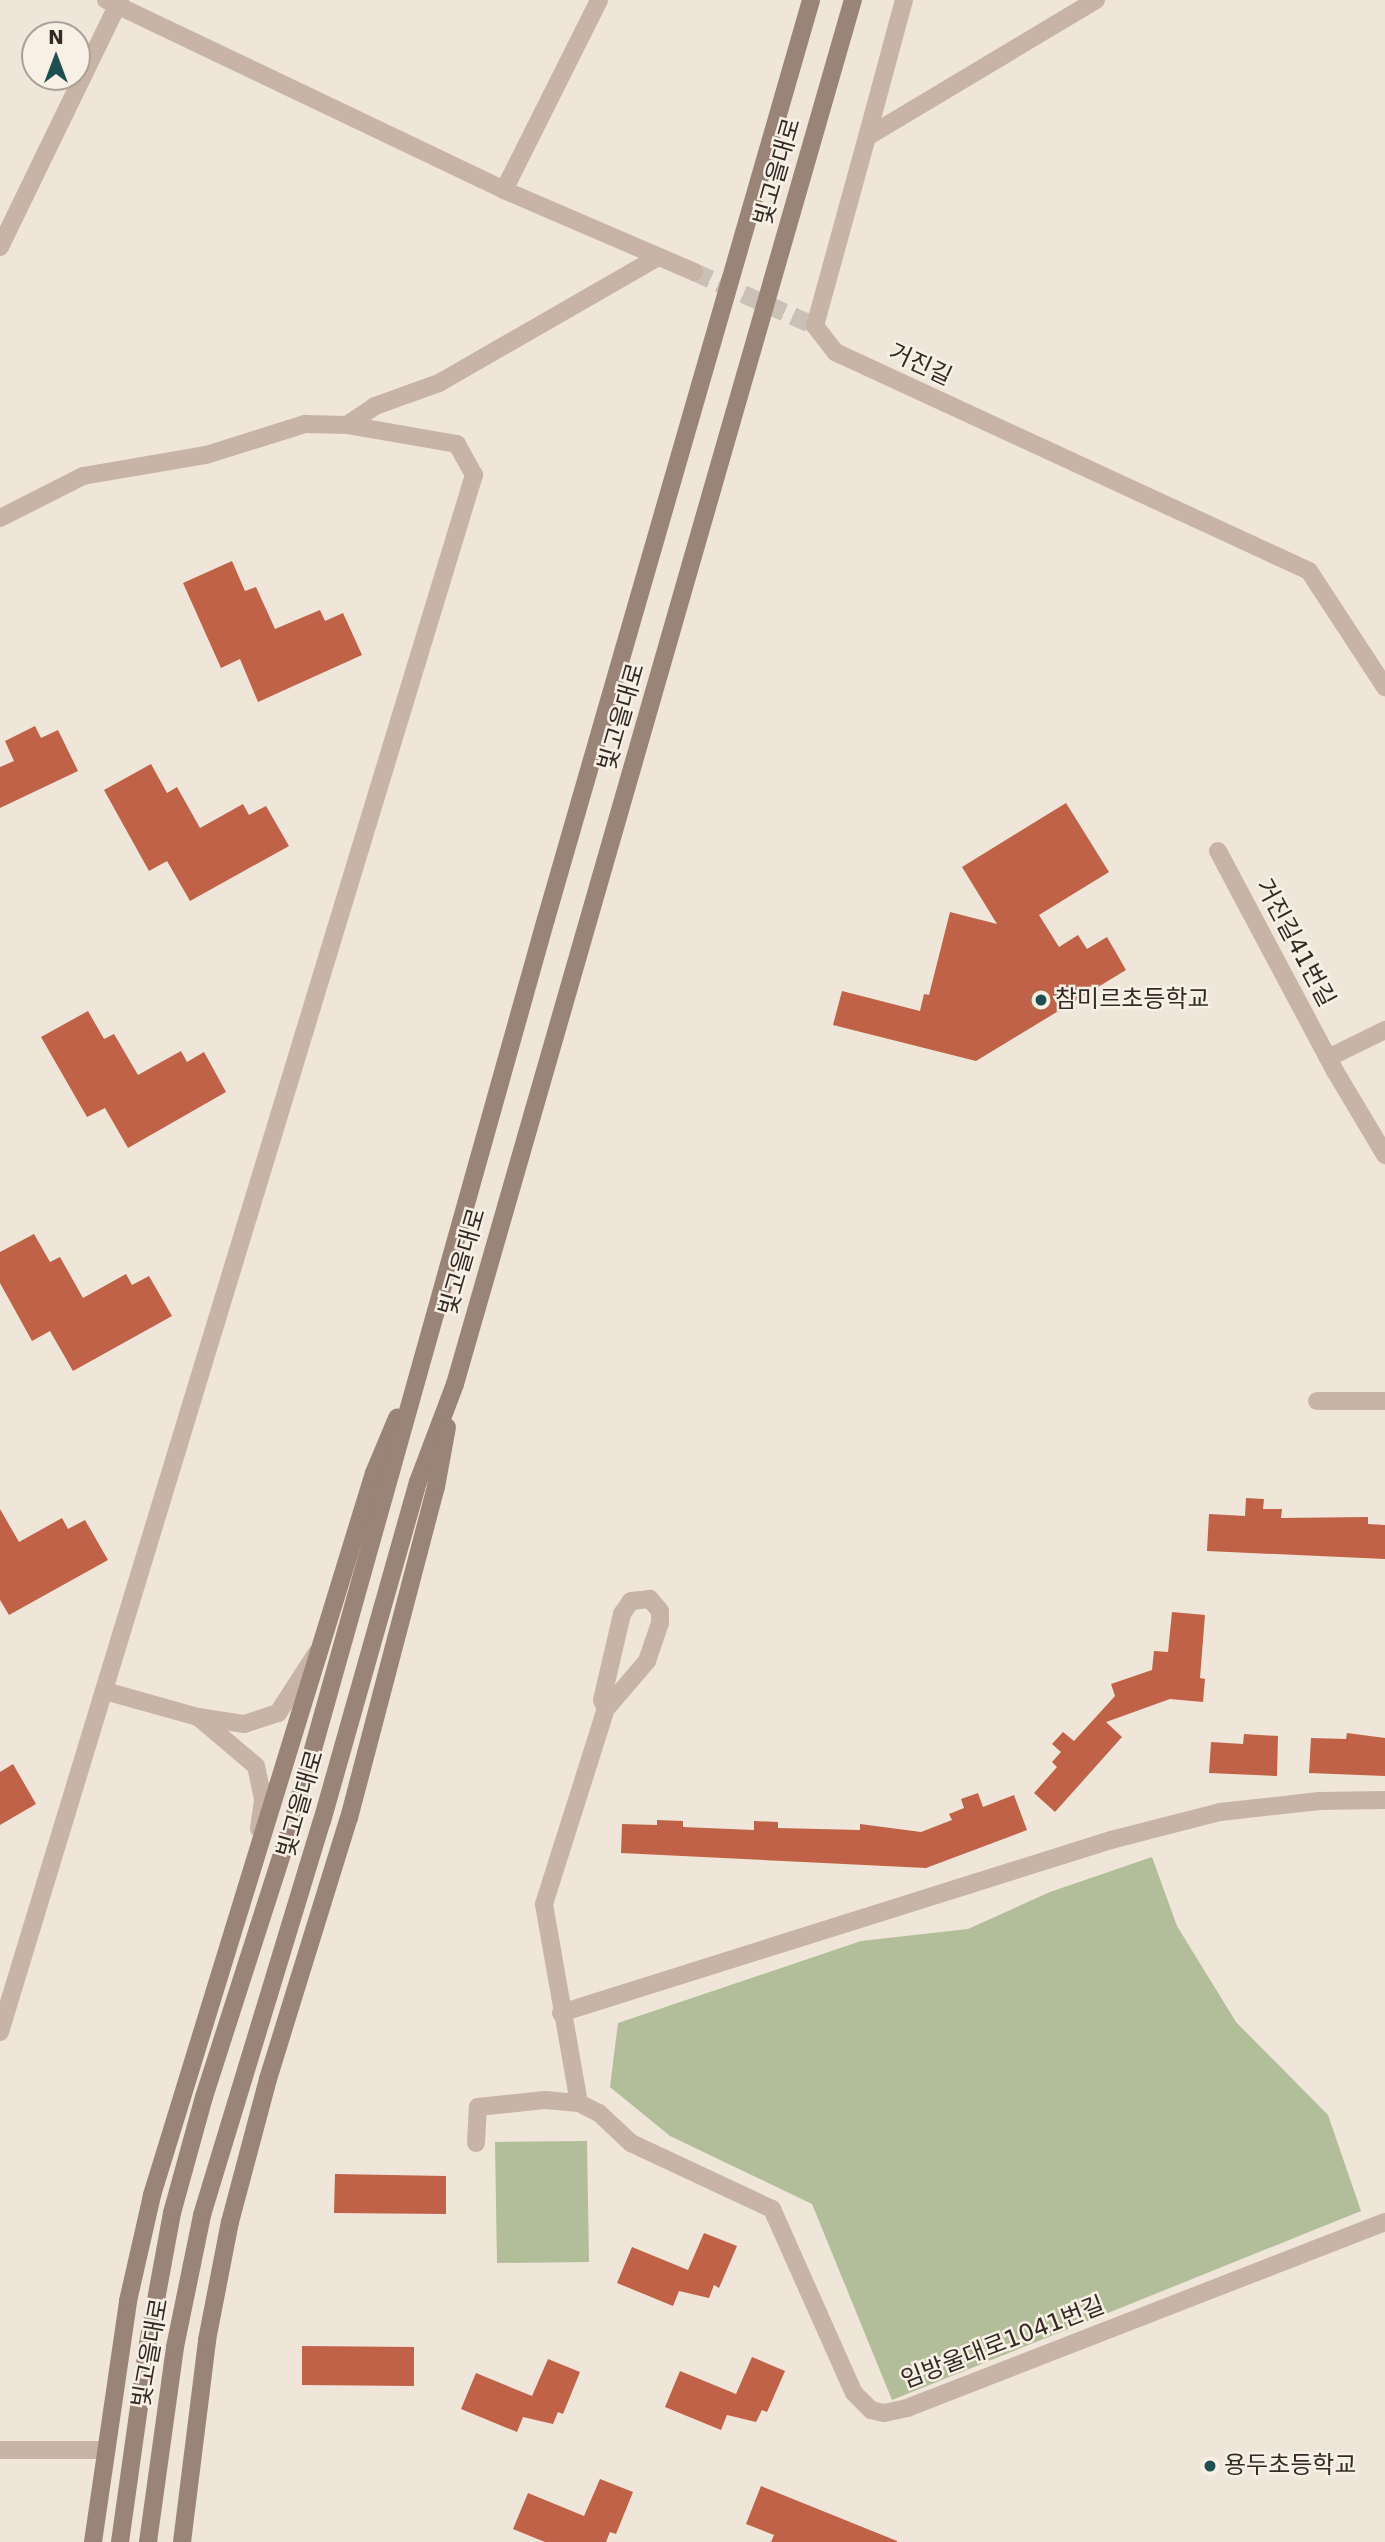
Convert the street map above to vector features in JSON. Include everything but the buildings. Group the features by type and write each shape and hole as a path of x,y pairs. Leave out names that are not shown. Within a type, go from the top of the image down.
{"main road":[{"name":"빛고을대로","path":"120,2542 147,2348 172,2213 204,2097 296,1810 417,1373 811,0"},
{"name":"빛고을대로","path":"148,2542 175,2347 202,2215 322,1821 418,1482 455,1384 853,3"},
{"path":"93,2542 103,2449 152,2195 374,1473 417,1373"},
{"path":"183,2542 207,2340 230,2222 268,2079 349,1818 436,1487 455,1384"}],"street":[{"path":"504,190 599,0"},
{"path":"867,137 904,0"},
{"path":"867,137 1096,0"},
{"path":"0,247 115,2 504,190 694,272"},
{"name":"거진길","path":"867,137 815,327 835,352 1309,571 1385,687"},
{"path":"347,425 375,406 439,383 658,257"},
{"path":"0,518 83,477 206,455 305,424 347,425 457,444 474,475 0,2032"},
{"name":"거진길41번길","path":"1218,851 1328,1058 1385,1155"},
{"path":"1328,1058 1385,1030"},
{"path":"1317,1401 1385,1401"},
{"path":"579,2103 561,2014 544,1904 606,1709 647,1661 660,1623 660,1611 650,1599 631,1601 622,1614 602,1700 606,1709"},
{"path":"105,1691 198,1717 244,1724 278,1713 321,1645"},
{"path":"198,1717 256,1766 263,1800 254,1864"},
{"path":"561,2014 1111,1840 1220,1812 1319,1801 1385,1800"},
{"name":"임방울대로1041번길","path":"476,2143 478,2107 534,2101 579,2103 599,2113 639,2148 772,2209 854,2393 871,2410 884,2413 907,2408 1385,2222"},
{"path":"0,2449 103,2449"}],"green space":[{"path":"1152,1857 1177,1926 1236,2022 1328,2115 1361,2211 892,2400 812,2204 670,2136 610,2087 618,2023 861,1941 968,1929 1050,1892"},
{"path":"587,2141 589,2262 497,2263 495,2142"}],"tunnel":[{"path":"694,272 815,326"}],"place":[{"name":"참미르초등학교","path":"1041,1000"},
{"name":"용두초등학교","path":"1210,2466"}]}
